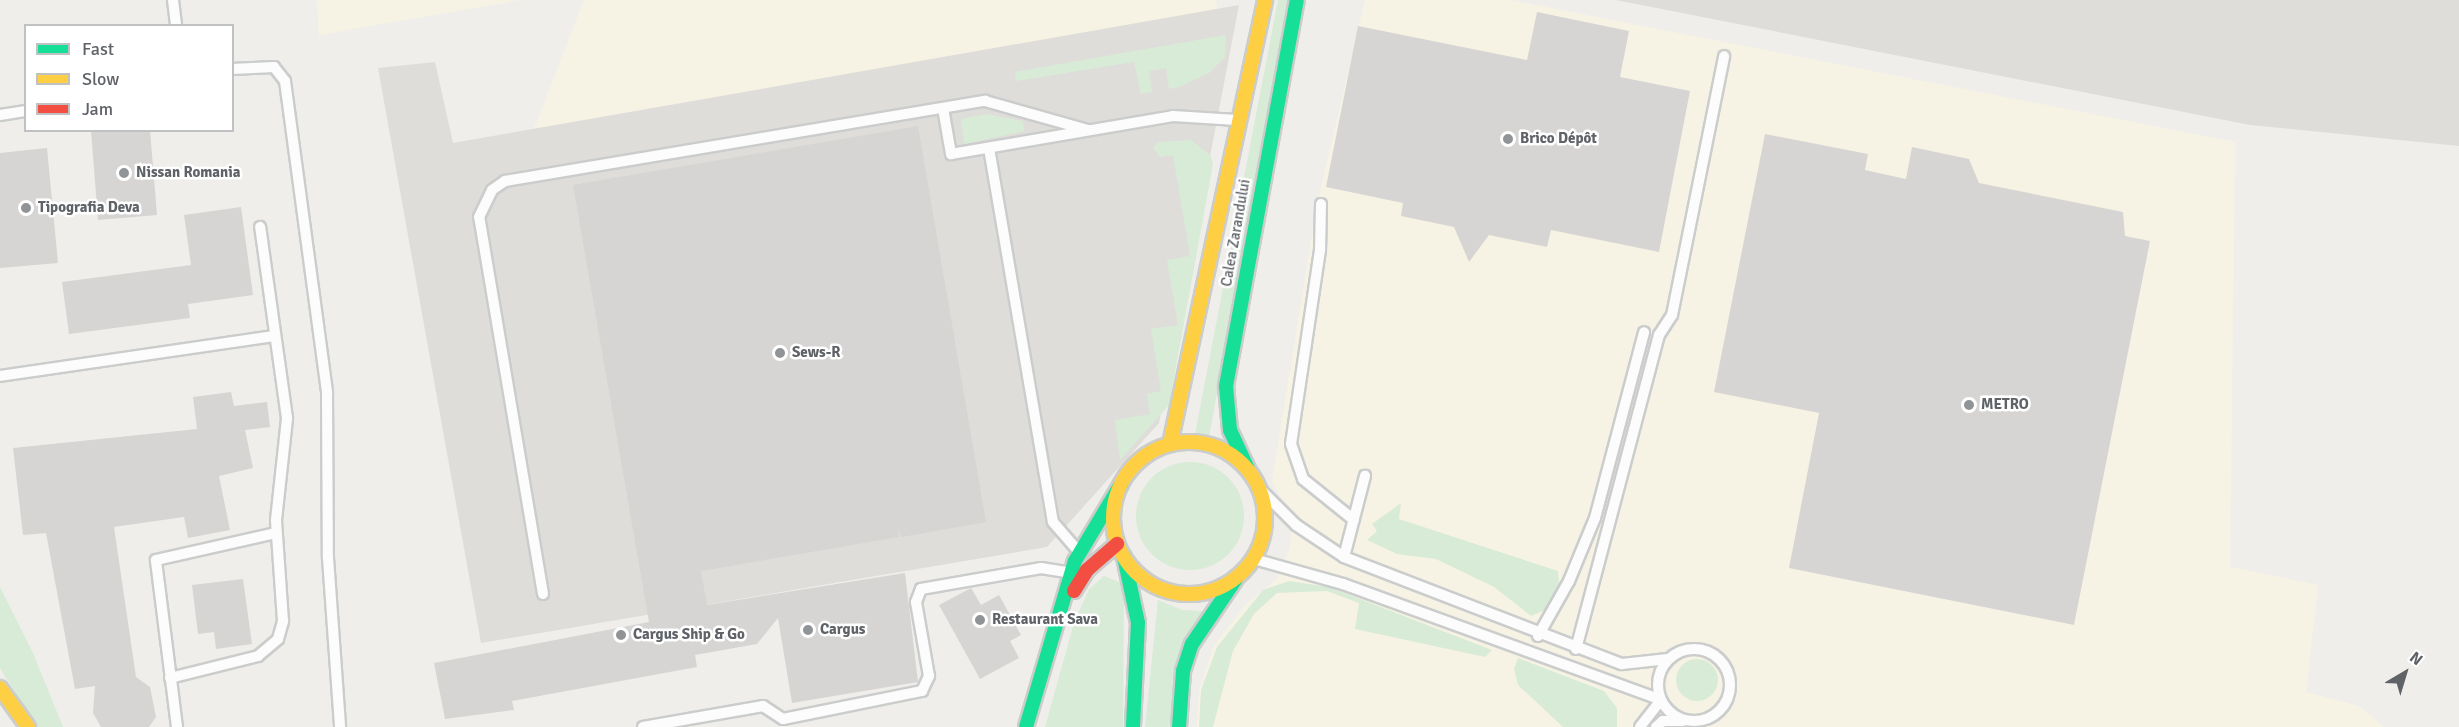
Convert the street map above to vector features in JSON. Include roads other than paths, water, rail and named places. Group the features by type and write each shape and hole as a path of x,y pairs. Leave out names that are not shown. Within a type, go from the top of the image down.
{"main road":[{"name":"Calea Zarandului","path":"1170,444 1243,121 1265,0"},
{"name":"Calea Zarandului","path":"1179,727 1183,671 1192,644 1239,576 1254,559 1264,529 1260,489 1230,430 1226,386 1297,0"},
{"name":"Calea Zarandului","path":"1026,727 1057,631 1071,573 1079,552 1121,484 1150,452 1170,444 1210,444 1248,469"},
{"name":"Calea Zarandului","path":"1121,484 1113,508 1120,551 1138,623 1132,727"},
{"name":"Calea Zarandului","path":"1120,551 1147,580 1176,593 1209,591 1239,576"},
{"name":"Calea Zarandului","path":"1057,631 1087,570 1120,551"},
{"path":"0,688 28,727"}],"lane":[{"path":"173,0 176,24"},
{"path":"1576,649 1659,335 1672,315 1724,56"},
{"path":"234,69 274,67 285,81 327,393 328,558 340,727"},
{"path":"543,594 479,217 487,196 505,181 985,101 1088,130"},
{"path":"943,108 951,154 1173,116 1243,121"},
{"path":"0,115 24,111"},
{"path":"989,148 1053,522 1079,552"},
{"path":"1321,204 1320,250 1291,444 1303,479 1354,520"},
{"path":"170,678 258,656 278,639 283,621 276,533 287,418 260,227"},
{"path":"1538,636 1573,574 1595,518 1644,332"},
{"path":"0,376 274,336"},
{"path":"1344,557 1365,476"},
{"path":"1260,489 1281,513 1344,557 1538,636 1622,664 1668,659 1681,651 1701,649 1719,658 1729,676 1724,705 1708,718 1663,721 1656,727"},
{"path":"177,727 156,560 276,533"},
{"path":"1254,559 1390,600 1661,700 1688,721"},
{"path":"643,727 763,706 783,719 922,691 929,676 916,602 921,590 1041,568 1071,573"},
{"path":"1661,700 1657,683 1668,659"},
{"path":"1640,727 1661,700"}],"place":[{"name":"Brico Dépôt","path":"1508,139"},
{"name":"Nissan Romania","path":"124,173"},
{"name":"Tipografia Deva","path":"26,208"},
{"name":"Sews-R","path":"780,353"},
{"name":"METRO","path":"1969,405"},
{"name":"Restaurant Sava","path":"980,620"},
{"name":"Cargus","path":"808,630"},
{"name":"Cargus Ship & Go","path":"621,635"}]}
